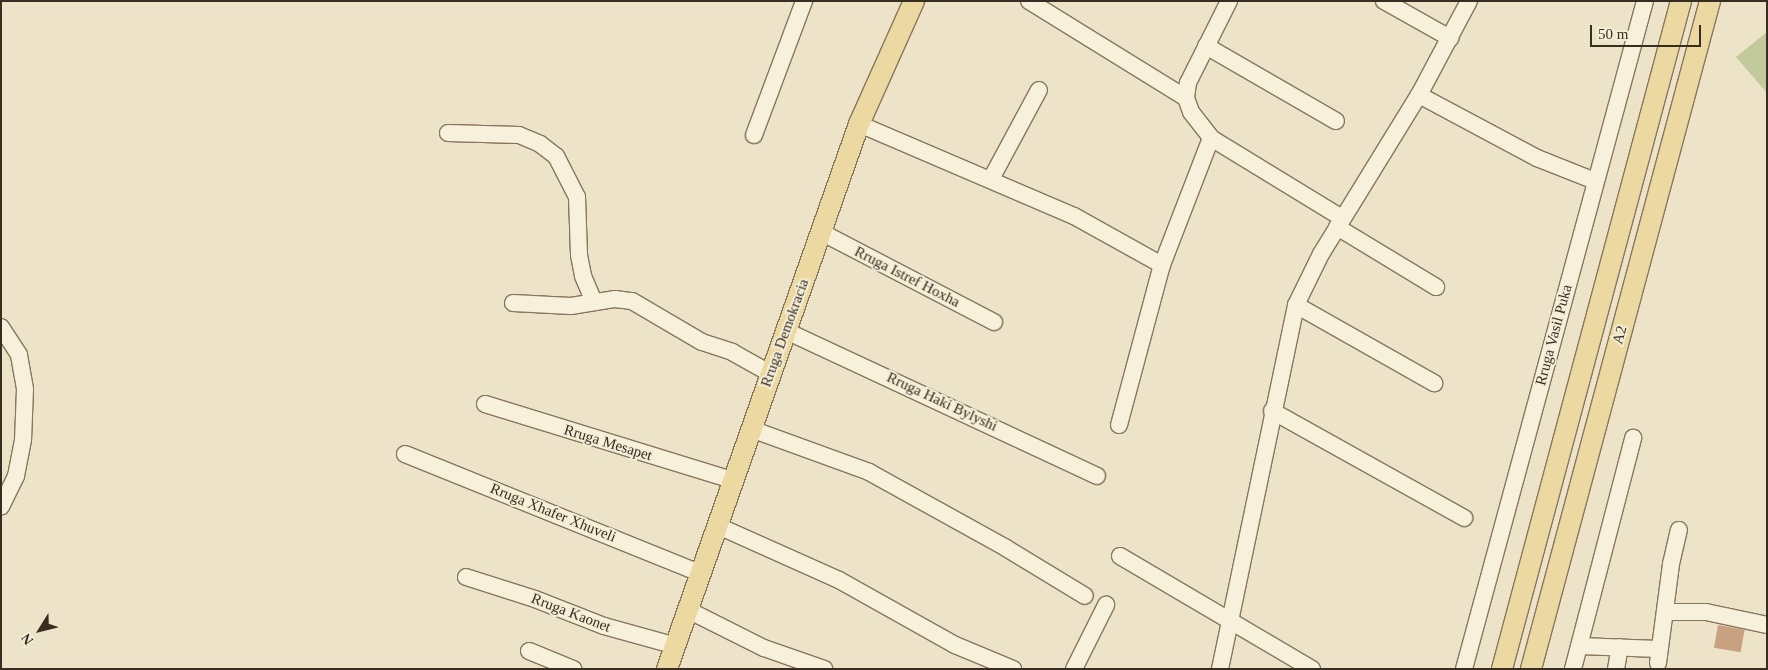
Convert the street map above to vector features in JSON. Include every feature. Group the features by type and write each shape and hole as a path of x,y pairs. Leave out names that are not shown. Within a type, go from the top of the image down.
{"main road":[{"name":"Rruga Demokracia","path":"667,669 716,525 859,124 914,1"},
{"name":"A2","path":"1502,669 1681,1"},
{"name":"A2","path":"1531,669 1710,1"}],"street":[{"path":"754,135 804,1"},
{"path":"1029,1 1186,98"},
{"path":"1229,1 1188,83 1186,98 1191,112 1211,138 1436,286"},
{"path":"1384,1 1450,38"},
{"path":"1220,669 1272,411 1296,305 1340,222 1419,95 1469,1"},
{"name":"Rruga Vasil Puka","path":"1464,669 1645,1"},
{"path":"1206,46 1336,121"},
{"path":"991,179 1039,90"},
{"path":"1419,95 1559,167 1596,181"},
{"path":"859,124 1074,216 1162,265"},
{"path":"448,133 519,135 540,144 556,156 577,197 578,255 583,276 594,302"},
{"path":"1119,425 1162,265 1211,138"},
{"name":"Rruga Istref Hoxha","path":"821,232 994,322"},
{"path":"513,303 571,306 615,299 632,301 702,342 732,352 771,374"},
{"path":"1296,305 1434,383"},
{"path":"1,327 19,355 25,389 22,449 16,476 1,506"},
{"name":"Rruga Haki Bylyshi","path":"786,331 1097,476"},
{"name":"Rruga Mesapet","path":"485,404 732,480"},
{"path":"1272,411 1464,518"},
{"path":"751,429 868,472 947,514 1085,596"},
{"path":"1573,669 1633,438"},
{"name":"Rruga Xhafer Xhuveli","path":"405,454 700,573"},
{"path":"716,525 839,580 955,645 1013,669"},
{"path":"1579,646 1620,647 1659,656 1667,612 1671,564 1679,530"},
{"path":"1120,556 1312,669"},
{"name":"Rruga Kaonet","path":"466,577 535,599 604,626 676,646"},
{"path":"1074,669 1106,605"},
{"path":"688,610 764,648 824,669"},
{"path":"1667,612 1706,612 1767,625"},
{"path":"1616,669 1620,647"},
{"path":"529,651 573,669"}],"green space":[{"path":"1767,32 1767,93 1736,57"}],"building":[{"path":"1718,625 1745,630 1741,652 1714,648"}]}
